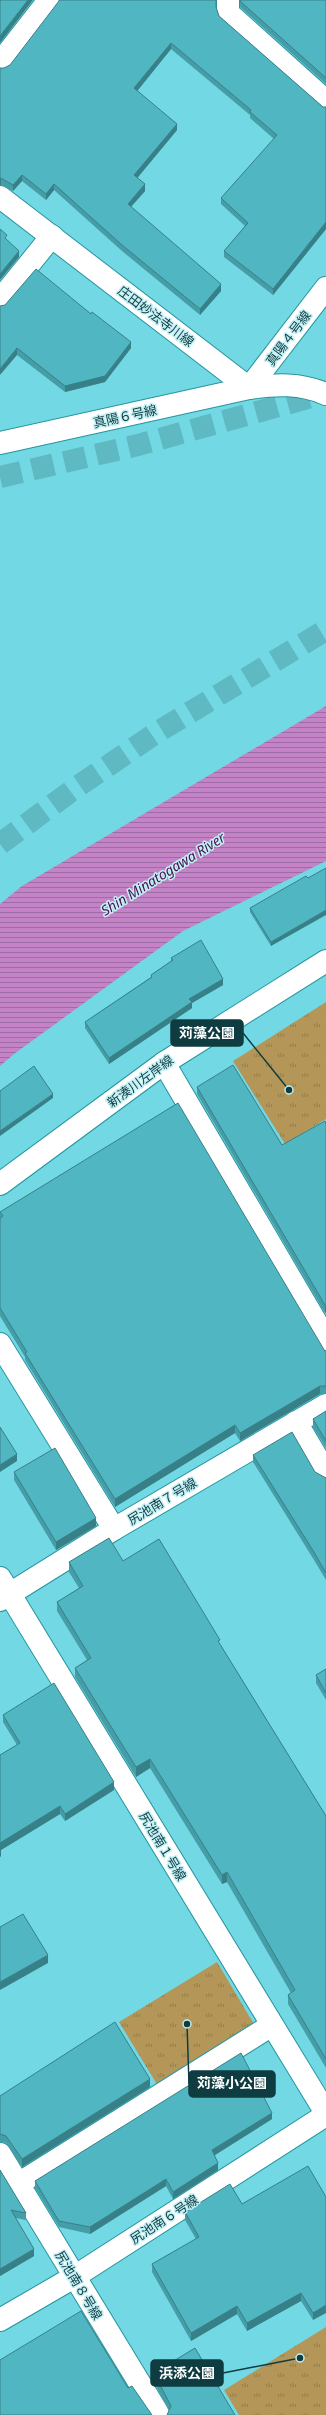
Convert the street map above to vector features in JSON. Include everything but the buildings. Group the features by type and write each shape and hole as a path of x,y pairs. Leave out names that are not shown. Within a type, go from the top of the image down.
{"street":[{"path":"0,63 49,0"},
{"path":"228,0 228,13 326,101"},
{"name":"庄田妙法寺川線","path":"0,197 249,388"},
{"path":"0,300 52,236"},
{"name":"真陽４号線","path":"249,388 326,288"},
{"path":"249,388 276,384 307,386 326,394"},
{"name":"真陽６号線","path":"0,443 249,388"},
{"name":"新湊川左岸線","path":"0,1184 164,1063 326,961"},
{"path":"164,1063 326,1339"},
{"path":"0,1344 114,1529"},
{"name":"尻池南７号線","path":"3,1591 114,1529 326,1405"},
{"path":"296,1422 326,1472"},
{"name":"尻池南１号線","path":"3,1591 326,2114"},
{"path":"18,2184 272,2025"},
{"name":"尻池南６号線","path":"0,2320 74,2277 326,2114"},
{"name":"尻池南８号線","path":"0,2154 160,2415"}],"green space":[{"path":"326,1002 326,1119 285,1144 233,1061"},
{"path":"217,1962 255,2026 158,2086 119,2022"},
{"path":"326,2327 326,2415 239,2415 224,2390"}],"water":[{"name":"Shin Minatogawa River","path":"326,706 326,861 183,931 14,1054 0,1066 0,904 22,886"}],"tunnel":[{"path":"0,477 138,445 326,393"},
{"path":"0,844 74,789 156,733 326,630"}],"place":[{"name":"苅藻公園","path":"289,1090"},
{"name":"苅藻小公園","path":"187,2024"},
{"name":"浜添公園","path":"300,2358"}]}
